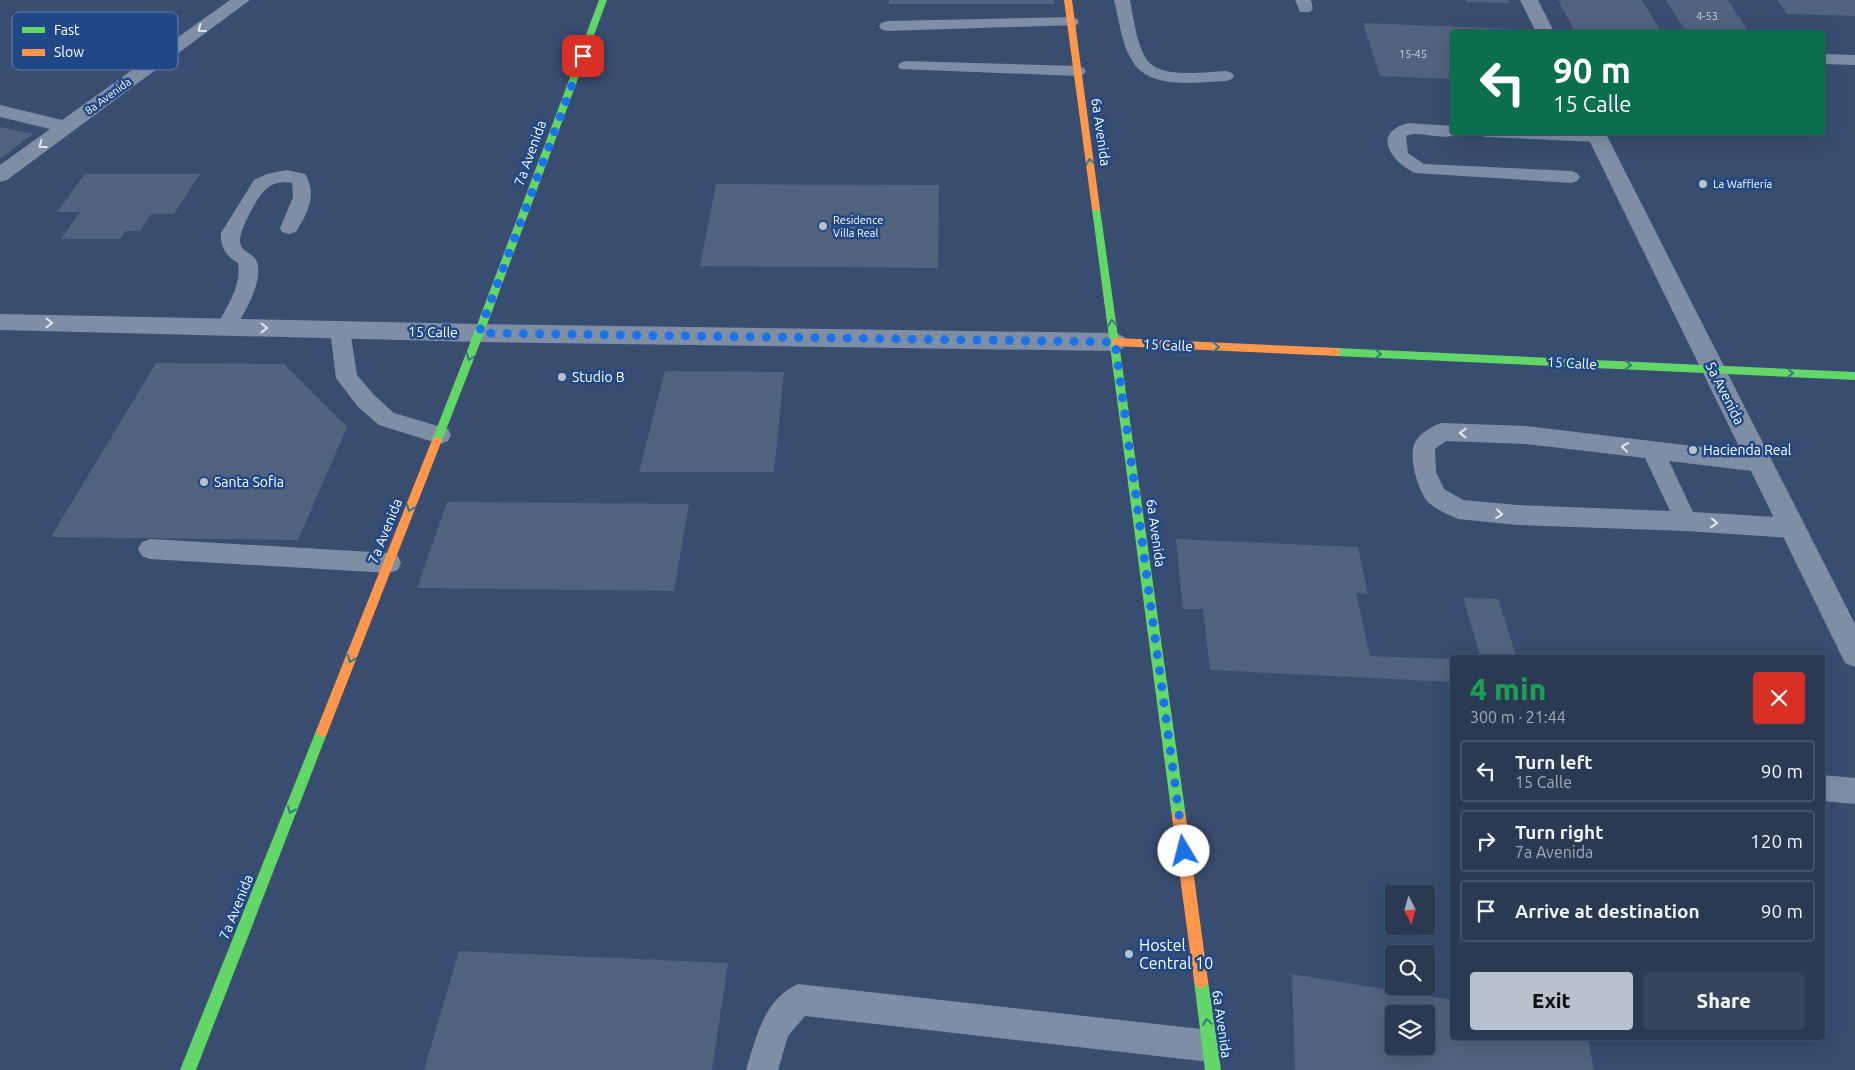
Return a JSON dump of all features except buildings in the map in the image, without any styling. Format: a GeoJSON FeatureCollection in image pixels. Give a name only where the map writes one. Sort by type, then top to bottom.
{"type":"FeatureCollection","features":[{"type":"Feature","properties":{"kind":"street","name":"8a Avenida"},"geometry":{"type":"LineString","coordinates":[[178,46],[241,0]]}},
{"type":"Feature","properties":{"kind":"street","name":"7a Avenida"},"geometry":{"type":"LineString","coordinates":[[188,1070],[440,435],[603,0]]}},
{"type":"Feature","properties":{"kind":"street","name":"6a Avenida"},"geometry":{"type":"LineString","coordinates":[[1068,0],[1212,1058]]}},
{"type":"Feature","properties":{"kind":"street"},"geometry":{"type":"LineString","coordinates":[[1529,0],[1544,30]]}},
{"type":"Feature","properties":{"kind":"street","name":"8a Avenida"},"geometry":{"type":"LineString","coordinates":[[0,175],[145,70]]}},
{"type":"Feature","properties":{"kind":"street"},"geometry":{"type":"LineString","coordinates":[[0,111],[66,127]]}},
{"type":"Feature","properties":{"kind":"street","name":"5a Avenida"},"geometry":{"type":"LineString","coordinates":[[1596,135],[1855,654]]}},
{"type":"Feature","properties":{"kind":"street","name":"15 Calle"},"geometry":{"type":"LineString","coordinates":[[0,322],[479,333],[1115,342],[1855,376]]}},
{"type":"Feature","properties":{"kind":"lane"},"geometry":{"type":"LineString","coordinates":[[1122,0],[1139,60],[1148,72],[1162,76],[1226,76]]}},
{"type":"Feature","properties":{"kind":"lane"},"geometry":{"type":"LineString","coordinates":[[887,26],[1071,22]]}},
{"type":"Feature","properties":{"kind":"lane"},"geometry":{"type":"LineString","coordinates":[[1825,59],[1855,60]]}},
{"type":"Feature","properties":{"kind":"lane"},"geometry":{"type":"LineString","coordinates":[[906,66],[1078,71]]}},
{"type":"Feature","properties":{"kind":"lane"},"geometry":{"type":"LineString","coordinates":[[1450,131],[1408,128],[1397,134],[1396,147],[1405,162],[1421,169],[1571,177]]}},
{"type":"Feature","properties":{"kind":"lane"},"geometry":{"type":"LineString","coordinates":[[226,327],[248,280],[249,266],[247,260],[235,253],[230,243],[230,232],[260,184],[274,178],[287,176],[299,178],[304,186],[304,194],[289,228]]}},
{"type":"Feature","properties":{"kind":"lane"},"geometry":{"type":"LineString","coordinates":[[340,330],[343,360],[348,378],[366,401],[387,419],[440,435]]}},
{"type":"Feature","properties":{"kind":"lane"},"geometry":{"type":"LineString","coordinates":[[1760,463],[1526,435],[1441,432],[1424,446],[1426,472],[1436,495],[1458,509],[1516,516],[1686,521],[1792,528]]}},
{"type":"Feature","properties":{"kind":"lane"},"geometry":{"type":"LineString","coordinates":[[1653,450],[1686,521]]}},
{"type":"Feature","properties":{"kind":"lane"},"geometry":{"type":"LineString","coordinates":[[150,549],[389,562]]}},
{"type":"Feature","properties":{"kind":"lane"},"geometry":{"type":"LineString","coordinates":[[1825,788],[1855,791]]}},
{"type":"Feature","properties":{"kind":"lane"},"geometry":{"type":"LineString","coordinates":[[762,1070],[775,1027],[798,1000],[1212,1058]]}},
{"type":"Feature","properties":{"kind":"traffic: fast"},"geometry":{"type":"LineString","coordinates":[[437,440],[479,333],[603,0]]}},
{"type":"Feature","properties":{"kind":"traffic: fast"},"geometry":{"type":"LineString","coordinates":[[1096,209],[1179,817]]}},
{"type":"Feature","properties":{"kind":"traffic: fast"},"geometry":{"type":"LineString","coordinates":[[1337,352],[1855,376]]}},
{"type":"Feature","properties":{"kind":"traffic: fast"},"geometry":{"type":"LineString","coordinates":[[188,1070],[322,731]]}},
{"type":"Feature","properties":{"kind":"traffic: fast"},"geometry":{"type":"LineString","coordinates":[[1201,981],[1213,1070]]}},
{"type":"Feature","properties":{"kind":"traffic: slow"},"geometry":{"type":"LineString","coordinates":[[1068,0],[1096,209]]}},
{"type":"Feature","properties":{"kind":"traffic: slow"},"geometry":{"type":"LineString","coordinates":[[1115,342],[1337,352]]}},
{"type":"Feature","properties":{"kind":"traffic: slow"},"geometry":{"type":"LineString","coordinates":[[322,731],[437,440]]}},
{"type":"Feature","properties":{"kind":"traffic: slow"},"geometry":{"type":"LineString","coordinates":[[1179,817],[1201,981]]}},
{"type":"Feature","properties":{"kind":"place","name":"La Wafflería"},"geometry":{"type":"Point","coordinates":[1703,184]}},
{"type":"Feature","properties":{"kind":"place","name":"Residence Villa Real"},"geometry":{"type":"Point","coordinates":[823,226]}},
{"type":"Feature","properties":{"kind":"place","name":"Studio B"},"geometry":{"type":"Point","coordinates":[562,377]}},
{"type":"Feature","properties":{"kind":"place","name":"Hacienda Real"},"geometry":{"type":"Point","coordinates":[1693,450]}},
{"type":"Feature","properties":{"kind":"place","name":"Santa Sofia"},"geometry":{"type":"Point","coordinates":[204,482]}},
{"type":"Feature","properties":{"kind":"place","name":"Hostel Central 10"},"geometry":{"type":"Point","coordinates":[1129,954]}},
{"type":"Feature","properties":{"kind":"route"},"geometry":{"type":"LineString","coordinates":[[583,56],[479,333],[1115,342],[1184,851]]}}]}
